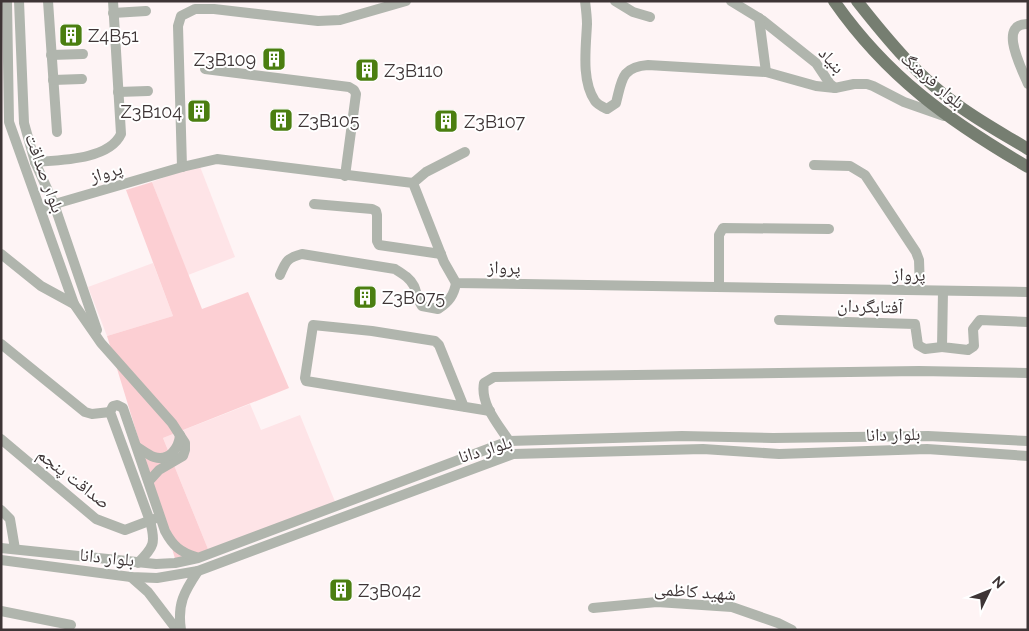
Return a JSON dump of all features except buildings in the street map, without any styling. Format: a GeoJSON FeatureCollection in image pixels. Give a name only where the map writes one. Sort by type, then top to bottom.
{"type":"FeatureCollection","features":[{"type":"Feature","properties":{"kind":"main road","name":"بلوار فرهنگ"},"geometry":{"type":"LineString","coordinates":[[834,1],[846,19],[876,54],[918,94],[992,146],[1028,167]]}},
{"type":"Feature","properties":{"kind":"main road","name":"بلوار فرهنگ"},"geometry":{"type":"LineString","coordinates":[[857,1],[924,77],[958,106],[999,132],[1021,141],[1028,149]]}},
{"type":"Feature","properties":{"kind":"main road"},"geometry":{"type":"LineString","coordinates":[[992,146],[999,132]]}},
{"type":"Feature","properties":{"kind":"street","name":"بلوار صداقت"},"geometry":{"type":"LineString","coordinates":[[7,1],[9,122],[74,304],[101,343],[158,406],[180,434]]}},
{"type":"Feature","properties":{"kind":"street","name":"بلوار صداقت"},"geometry":{"type":"LineString","coordinates":[[20,1],[24,124],[35,162],[54,204],[101,343]]}},
{"type":"Feature","properties":{"kind":"street"},"geometry":{"type":"LineString","coordinates":[[48,1],[57,132]]}},
{"type":"Feature","properties":{"kind":"street"},"geometry":{"type":"LineString","coordinates":[[35,162],[88,155],[102,151],[114,144],[121,134],[113,1]]}},
{"type":"Feature","properties":{"kind":"street"},"geometry":{"type":"LineString","coordinates":[[182,167],[178,26],[181,16],[194,9],[214,9],[318,21],[340,20],[406,1]]}},
{"type":"Feature","properties":{"kind":"street"},"geometry":{"type":"LineString","coordinates":[[585,1],[587,22],[584,56],[588,80],[594,100],[599,105],[608,109],[616,103],[626,72],[635,66],[648,65],[766,72],[816,86],[835,88]]}},
{"type":"Feature","properties":{"kind":"street"},"geometry":{"type":"LineString","coordinates":[[615,1],[633,12],[650,17]]}},
{"type":"Feature","properties":{"kind":"street","name":"بنیاد"},"geometry":{"type":"LineString","coordinates":[[731,1],[759,18],[816,63],[830,84],[835,88],[854,84],[873,86],[904,102],[949,117]]}},
{"type":"Feature","properties":{"kind":"street"},"geometry":{"type":"LineString","coordinates":[[113,12],[146,12]]}},
{"type":"Feature","properties":{"kind":"street"},"geometry":{"type":"LineString","coordinates":[[759,18],[766,72]]}},
{"type":"Feature","properties":{"kind":"street"},"geometry":{"type":"LineString","coordinates":[[1028,24],[1015,27],[1012,34],[1013,46],[1028,84]]}},
{"type":"Feature","properties":{"kind":"street"},"geometry":{"type":"LineString","coordinates":[[51,55],[83,54]]}},
{"type":"Feature","properties":{"kind":"street"},"geometry":{"type":"LineString","coordinates":[[205,69],[349,87],[354,90],[356,94],[345,176]]}},
{"type":"Feature","properties":{"kind":"street"},"geometry":{"type":"LineString","coordinates":[[53,80],[82,79]]}},
{"type":"Feature","properties":{"kind":"street"},"geometry":{"type":"LineString","coordinates":[[118,92],[148,92]]}},
{"type":"Feature","properties":{"kind":"street"},"geometry":{"type":"LineString","coordinates":[[280,275],[286,262],[292,256],[302,254],[395,269],[408,277],[414,287],[416,298],[422,306],[438,308],[447,303],[455,292],[456,283],[441,254],[413,183],[426,172],[465,152]]}},
{"type":"Feature","properties":{"kind":"street","name":"پرواز"},"geometry":{"type":"LineString","coordinates":[[41,208],[182,167],[217,159],[413,183]]}},
{"type":"Feature","properties":{"kind":"street"},"geometry":{"type":"LineString","coordinates":[[814,165],[850,166],[864,175],[916,252],[920,290]]}},
{"type":"Feature","properties":{"kind":"street"},"geometry":{"type":"LineString","coordinates":[[314,204],[372,209],[376,211],[377,215],[377,241],[379,245],[441,254]]}},
{"type":"Feature","properties":{"kind":"street"},"geometry":{"type":"LineString","coordinates":[[719,287],[719,235],[723,228],[829,229]]}},
{"type":"Feature","properties":{"kind":"street"},"geometry":{"type":"LineString","coordinates":[[1,254],[42,286],[74,304]]}},
{"type":"Feature","properties":{"kind":"street","name":"پرواز"},"geometry":{"type":"LineString","coordinates":[[456,283],[1028,292]]}},
{"type":"Feature","properties":{"kind":"street"},"geometry":{"type":"LineString","coordinates":[[942,347],[943,291]]}},
{"type":"Feature","properties":{"kind":"street","name":"آفتابگردان"},"geometry":{"type":"LineString","coordinates":[[779,320],[915,324],[918,344],[925,349],[942,347],[968,350],[974,346],[973,329],[980,320],[1028,322]]}},
{"type":"Feature","properties":{"kind":"street"},"geometry":{"type":"LineString","coordinates":[[464,407],[439,345],[435,341],[372,331],[313,325],[306,381],[464,407],[490,411]]}},
{"type":"Feature","properties":{"kind":"street"},"geometry":{"type":"LineString","coordinates":[[1,344],[85,412],[92,414],[110,412]]}},
{"type":"Feature","properties":{"kind":"street"},"geometry":{"type":"LineString","coordinates":[[509,441],[490,411],[482,391],[484,383],[494,377],[919,371],[1028,373]]}},
{"type":"Feature","properties":{"kind":"street"},"geometry":{"type":"LineString","coordinates":[[138,563],[153,546],[154,536],[110,412],[113,406],[117,405],[123,408],[160,516],[172,544],[182,553],[198,558]]}},
{"type":"Feature","properties":{"kind":"street"},"geometry":{"type":"LineString","coordinates":[[137,447],[154,457],[162,458],[177,450],[180,444],[180,434]]}},
{"type":"Feature","properties":{"kind":"street"},"geometry":{"type":"LineString","coordinates":[[149,481],[159,470],[183,456],[185,443],[180,434]]}},
{"type":"Feature","properties":{"kind":"street","name":"بلوار دانا"},"geometry":{"type":"LineString","coordinates":[[1,548],[138,563],[175,563],[198,558],[509,441],[682,436],[773,438],[928,436],[1028,441]]}},
{"type":"Feature","properties":{"kind":"street","name":"صداقت پنجم"},"geometry":{"type":"LineString","coordinates":[[1,439],[96,519],[125,530],[160,516]]}},
{"type":"Feature","properties":{"kind":"street","name":"بلوار دانا"},"geometry":{"type":"LineString","coordinates":[[1,560],[131,577],[158,578],[198,571],[513,454],[703,449],[779,454],[927,449],[1028,456]]}},
{"type":"Feature","properties":{"kind":"street"},"geometry":{"type":"LineString","coordinates":[[1,510],[10,519],[16,550]]}},
{"type":"Feature","properties":{"kind":"street"},"geometry":{"type":"LineString","coordinates":[[181,630],[179,617],[180,601],[186,588],[198,571]]}},
{"type":"Feature","properties":{"kind":"street"},"geometry":{"type":"LineString","coordinates":[[131,577],[148,592],[177,630]]}},
{"type":"Feature","properties":{"kind":"street","name":"شهید کاظمی"},"geometry":{"type":"LineString","coordinates":[[593,608],[657,602],[732,607],[778,623],[792,630]]}},
{"type":"Feature","properties":{"kind":"street"},"geometry":{"type":"LineString","coordinates":[[1,611],[71,625]]}},
{"type":"Feature","properties":{"kind":"shaded area"},"geometry":{"type":"Polygon","coordinates":[[[199,164],[235,257],[188,275],[152,182],[199,164]]]}},
{"type":"Feature","properties":{"kind":"shaded area"},"geometry":{"type":"Polygon","coordinates":[[[152,182],[202,309],[248,292],[289,388],[163,438],[210,554],[177,565],[107,336],[173,316],[126,190],[152,182]]]}},
{"type":"Feature","properties":{"kind":"shaded area"},"geometry":{"type":"Polygon","coordinates":[[[153,263],[173,316],[107,336],[88,287],[153,263]]]}},
{"type":"Feature","properties":{"kind":"shaded area"},"geometry":{"type":"Polygon","coordinates":[[[250,404],[261,430],[300,415],[336,504],[210,554],[163,438],[250,404]]]}},
{"type":"Feature","properties":{"kind":"place","name":"Z4B51"},"geometry":{"type":"Point","coordinates":[71,35]}},
{"type":"Feature","properties":{"kind":"place","name":"Z3B109"},"geometry":{"type":"Point","coordinates":[274,59]}},
{"type":"Feature","properties":{"kind":"place","name":"Z3B110"},"geometry":{"type":"Point","coordinates":[367,70]}},
{"type":"Feature","properties":{"kind":"place","name":"Z3B104"},"geometry":{"type":"Point","coordinates":[199,111]}},
{"type":"Feature","properties":{"kind":"place","name":"Z3B105"},"geometry":{"type":"Point","coordinates":[281,120]}},
{"type":"Feature","properties":{"kind":"place","name":"Z3B107"},"geometry":{"type":"Point","coordinates":[446,121]}},
{"type":"Feature","properties":{"kind":"place","name":"Z3B075"},"geometry":{"type":"Point","coordinates":[365,297]}},
{"type":"Feature","properties":{"kind":"place","name":"Z3B042"},"geometry":{"type":"Point","coordinates":[341,590]}}]}
